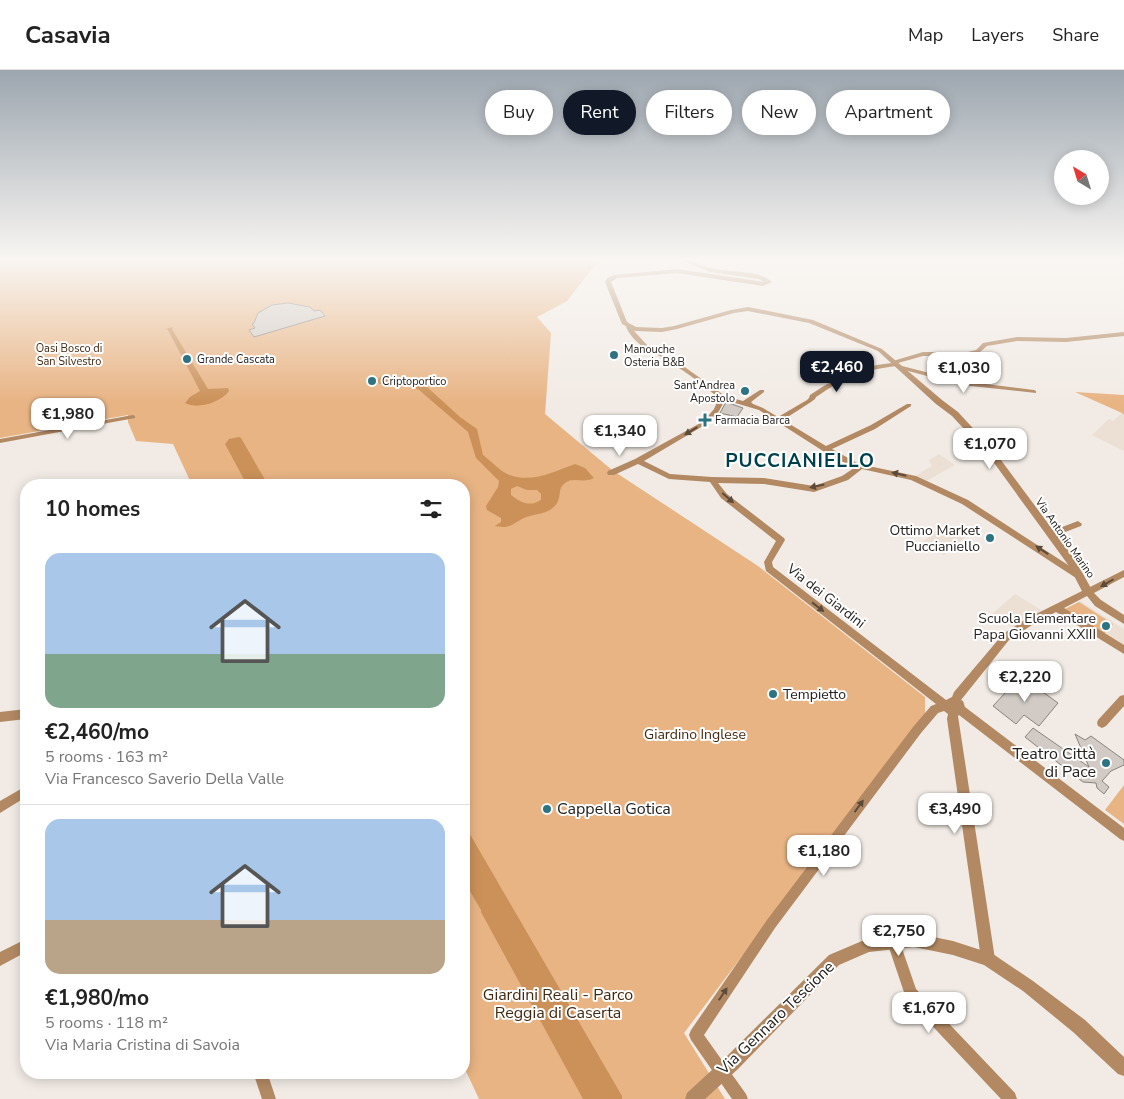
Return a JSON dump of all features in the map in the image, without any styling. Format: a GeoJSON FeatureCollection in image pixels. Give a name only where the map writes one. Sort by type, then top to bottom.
{"type":"FeatureCollection","features":[{"type":"Feature","properties":{"kind":"street"},"geometry":{"type":"LineString","coordinates":[[617,306],[624,323],[646,346],[673,361],[723,397],[755,407]]}},
{"type":"Feature","properties":{"kind":"street","name":"Via Antonio Marino"},"geometry":{"type":"LineString","coordinates":[[629,327],[649,330],[675,328],[733,311],[748,309],[815,323],[880,350],[955,414],[974,433],[1002,466],[1052,534],[1082,578],[1088,592]]}},
{"type":"Feature","properties":{"kind":"street"},"geometry":{"type":"LineString","coordinates":[[779,419],[809,401],[813,398],[812,396],[837,380],[865,368],[897,364],[923,354],[969,354],[978,351],[985,344],[1017,339],[1074,339],[1124,334]]}},
{"type":"Feature","properties":{"kind":"street"},"geometry":{"type":"LineString","coordinates":[[897,364],[960,383],[1034,392]]}},
{"type":"Feature","properties":{"kind":"street"},"geometry":{"type":"LineString","coordinates":[[762,391],[746,402],[779,419],[826,450],[860,467],[913,478],[956,498],[1003,526],[1082,578]]}},
{"type":"Feature","properties":{"kind":"street"},"geometry":{"type":"LineString","coordinates":[[611,473],[638,462],[706,422],[717,410],[723,397]]}},
{"type":"Feature","properties":{"kind":"street"},"geometry":{"type":"LineString","coordinates":[[826,450],[872,427],[908,405]]}},
{"type":"Feature","properties":{"kind":"street"},"geometry":{"type":"LineString","coordinates":[[0,441],[133,416]]}},
{"type":"Feature","properties":{"kind":"street"},"geometry":{"type":"LineString","coordinates":[[638,462],[669,476],[712,480],[764,481],[814,489],[845,478],[860,467]]}},
{"type":"Feature","properties":{"kind":"street","name":"Via dei Giardini"},"geometry":{"type":"LineString","coordinates":[[712,480],[724,496],[781,540],[768,562],[769,569],[953,707]]}},
{"type":"Feature","properties":{"kind":"street"},"geometry":{"type":"LineString","coordinates":[[1052,534],[1078,524]]}},
{"type":"Feature","properties":{"kind":"street"},"geometry":{"type":"LineString","coordinates":[[988,959],[974,879],[952,719],[953,707],[958,695],[1006,636],[1124,573]]}},
{"type":"Feature","properties":{"kind":"street"},"geometry":{"type":"LineString","coordinates":[[1088,592],[1098,602],[1124,620]]}},
{"type":"Feature","properties":{"kind":"street"},"geometry":{"type":"LineString","coordinates":[[1057,608],[1124,650]]}},
{"type":"Feature","properties":{"kind":"street"},"geometry":{"type":"LineString","coordinates":[[1102,723],[1124,699]]}},
{"type":"Feature","properties":{"kind":"street"},"geometry":{"type":"LineString","coordinates":[[741,1099],[696,1035],[770,924],[866,796],[935,709],[953,707],[1124,835]]}},
{"type":"Feature","properties":{"kind":"street"},"geometry":{"type":"LineString","coordinates":[[0,717],[20,715]]}},
{"type":"Feature","properties":{"kind":"street"},"geometry":{"type":"LineString","coordinates":[[0,807],[20,795]]}},
{"type":"Feature","properties":{"kind":"street","name":"Via Gennaro Tescione"},"geometry":{"type":"LineString","coordinates":[[693,1099],[834,960],[869,945],[914,940],[953,948],[988,959],[1028,986],[1079,1026],[1124,1068]]}},
{"type":"Feature","properties":{"kind":"street"},"geometry":{"type":"LineString","coordinates":[[893,942],[911,993],[1010,1098]]}},
{"type":"Feature","properties":{"kind":"street"},"geometry":{"type":"LineString","coordinates":[[0,960],[20,948]]}},
{"type":"Feature","properties":{"kind":"street"},"geometry":{"type":"LineString","coordinates":[[262,1079],[269,1099]]}},
{"type":"Feature","properties":{"kind":"shaded area"},"geometry":{"type":"Polygon","coordinates":[[[173,327],[172,329],[208,389],[228,388],[229,391],[221,399],[209,404],[196,406],[185,403],[190,397],[200,391],[168,330],[165,329],[173,327]]]}},
{"type":"Feature","properties":{"kind":"shaded area"},"geometry":{"type":"Polygon","coordinates":[[[387,376],[417,382],[426,386],[460,417],[477,429],[483,455],[507,474],[525,478],[542,476],[575,464],[585,468],[594,478],[590,480],[572,480],[565,483],[561,487],[555,506],[548,511],[524,518],[508,526],[495,526],[501,522],[501,518],[487,510],[486,506],[498,487],[499,481],[476,458],[468,432],[419,390],[410,386],[380,384],[376,381],[380,377],[387,376]],[[517,486],[511,489],[511,495],[529,504],[541,500],[541,494],[537,490],[527,490],[517,486]]]}},
{"type":"Feature","properties":{"kind":"shaded area"},"geometry":{"type":"Polygon","coordinates":[[[1122,413],[1124,415],[1124,451],[1092,435],[1109,419],[1113,421],[1122,413]]]}},
{"type":"Feature","properties":{"kind":"shaded area"},"geometry":{"type":"Polygon","coordinates":[[[241,438],[265,479],[244,479],[225,444],[229,439],[241,438]]]}},
{"type":"Feature","properties":{"kind":"shaded area","name":"PUCCIANIELLO"},"geometry":{"type":"Polygon","coordinates":[[[939,454],[955,465],[926,481],[915,476],[932,466],[929,460],[939,454]]]}},
{"type":"Feature","properties":{"kind":"shaded area"},"geometry":{"type":"Polygon","coordinates":[[[942,526],[964,538],[944,555],[923,542],[942,526]]]}},
{"type":"Feature","properties":{"kind":"shaded area"},"geometry":{"type":"Polygon","coordinates":[[[1015,594],[1046,613],[1016,630],[992,614],[1015,594]]]}},
{"type":"Feature","properties":{"kind":"shaded area","name":"Scuola Elementare Papa Giovanni XXIII"},"geometry":{"type":"Polygon","coordinates":[[[1080,601],[1124,629],[1124,647],[1065,609],[1080,601]]]}},
{"type":"Feature","properties":{"kind":"shaded area"},"geometry":{"type":"Polygon","coordinates":[[[470,834],[622,1099],[583,1099],[470,891],[470,834]]]}},
{"type":"Feature","properties":{"kind":"green space","name":"Giardino Inglese"},"geometry":{"type":"Polygon","coordinates":[[[0,306],[558,306],[537,317],[551,333],[545,414],[612,470],[758,566],[925,697],[925,714],[684,1033],[725,1099],[479,1099],[470,1079],[470,479],[189,479],[173,444],[136,441],[128,422],[128,415],[0,438],[0,306]]]}},
{"type":"Feature","properties":{"kind":"green space"},"geometry":{"type":"Polygon","coordinates":[[[1075,392],[1124,395],[1124,415],[1122,413],[1075,392]]]}},
{"type":"Feature","properties":{"kind":"green space","name":"Scuola Elementare Papa Giovanni XXIII"},"geometry":{"type":"Polygon","coordinates":[[[1079,602],[1113,624],[1104,634],[1065,609],[1079,602]]]}},
{"type":"Feature","properties":{"kind":"green space"},"geometry":{"type":"Polygon","coordinates":[[[1124,785],[1124,824],[1105,810],[1124,785]]]}},
{"type":"Feature","properties":{"kind":"building"},"geometry":{"type":"Polygon","coordinates":[[[270,306],[305,306],[310,307],[314,311],[320,310],[325,316],[254,337],[249,330],[255,328],[252,324],[258,313],[270,306]]]}},
{"type":"Feature","properties":{"kind":"building"},"geometry":{"type":"Polygon","coordinates":[[[726,402],[743,408],[737,417],[720,413],[726,402]]]}},
{"type":"Feature","properties":{"kind":"building"},"geometry":{"type":"Polygon","coordinates":[[[1021,676],[1058,703],[1039,726],[1024,715],[1016,724],[993,706],[1021,676]]]}},
{"type":"Feature","properties":{"kind":"building","name":"Teatro Città di Pace"},"geometry":{"type":"Polygon","coordinates":[[[1033,728],[1089,767],[1075,734],[1085,740],[1091,736],[1124,760],[1124,765],[1111,771],[1102,781],[1109,787],[1104,794],[1097,788],[1096,783],[1083,782],[1025,737],[1033,728]]]}},
{"type":"Feature","properties":{"kind":"place","name":"Manouche Osteria B&B"},"geometry":{"type":"Point","coordinates":[614,355]}},
{"type":"Feature","properties":{"kind":"place","name":"Grande Cascata"},"geometry":{"type":"Point","coordinates":[187,359]}},
{"type":"Feature","properties":{"kind":"place","name":"Criptoportico"},"geometry":{"type":"Point","coordinates":[372,381]}},
{"type":"Feature","properties":{"kind":"place","name":"Sant'Andrea Apostolo"},"geometry":{"type":"Point","coordinates":[745,391]}},
{"type":"Feature","properties":{"kind":"place","name":"Farmacia Barca"},"geometry":{"type":"Point","coordinates":[705,420]}},
{"type":"Feature","properties":{"kind":"place","name":"Ottimo Market Puccianiello"},"geometry":{"type":"Point","coordinates":[990,538]}},
{"type":"Feature","properties":{"kind":"place","name":"Scuola Elementare Papa Giovanni XXIII"},"geometry":{"type":"Point","coordinates":[1106,626]}},
{"type":"Feature","properties":{"kind":"place","name":"Tempietto"},"geometry":{"type":"Point","coordinates":[773,694]}},
{"type":"Feature","properties":{"kind":"place","name":"Teatro Città di Pace"},"geometry":{"type":"Point","coordinates":[1106,763]}},
{"type":"Feature","properties":{"kind":"place","name":"Cappella Gotica"},"geometry":{"type":"Point","coordinates":[547,809]}},
{"type":"Feature","properties":{"kind":"district","name":"PUCCIANIELLO"},"geometry":{"type":"Point","coordinates":[800,461]}},
{"type":"Feature","properties":{"kind":"park label","name":"Oasi Bosco di San Silvestro"},"geometry":{"type":"Point","coordinates":[69,354]}},
{"type":"Feature","properties":{"kind":"park label","name":"Giardini Reali - Parco Reggia di Caserta"},"geometry":{"type":"Point","coordinates":[558,1004]}}]}
